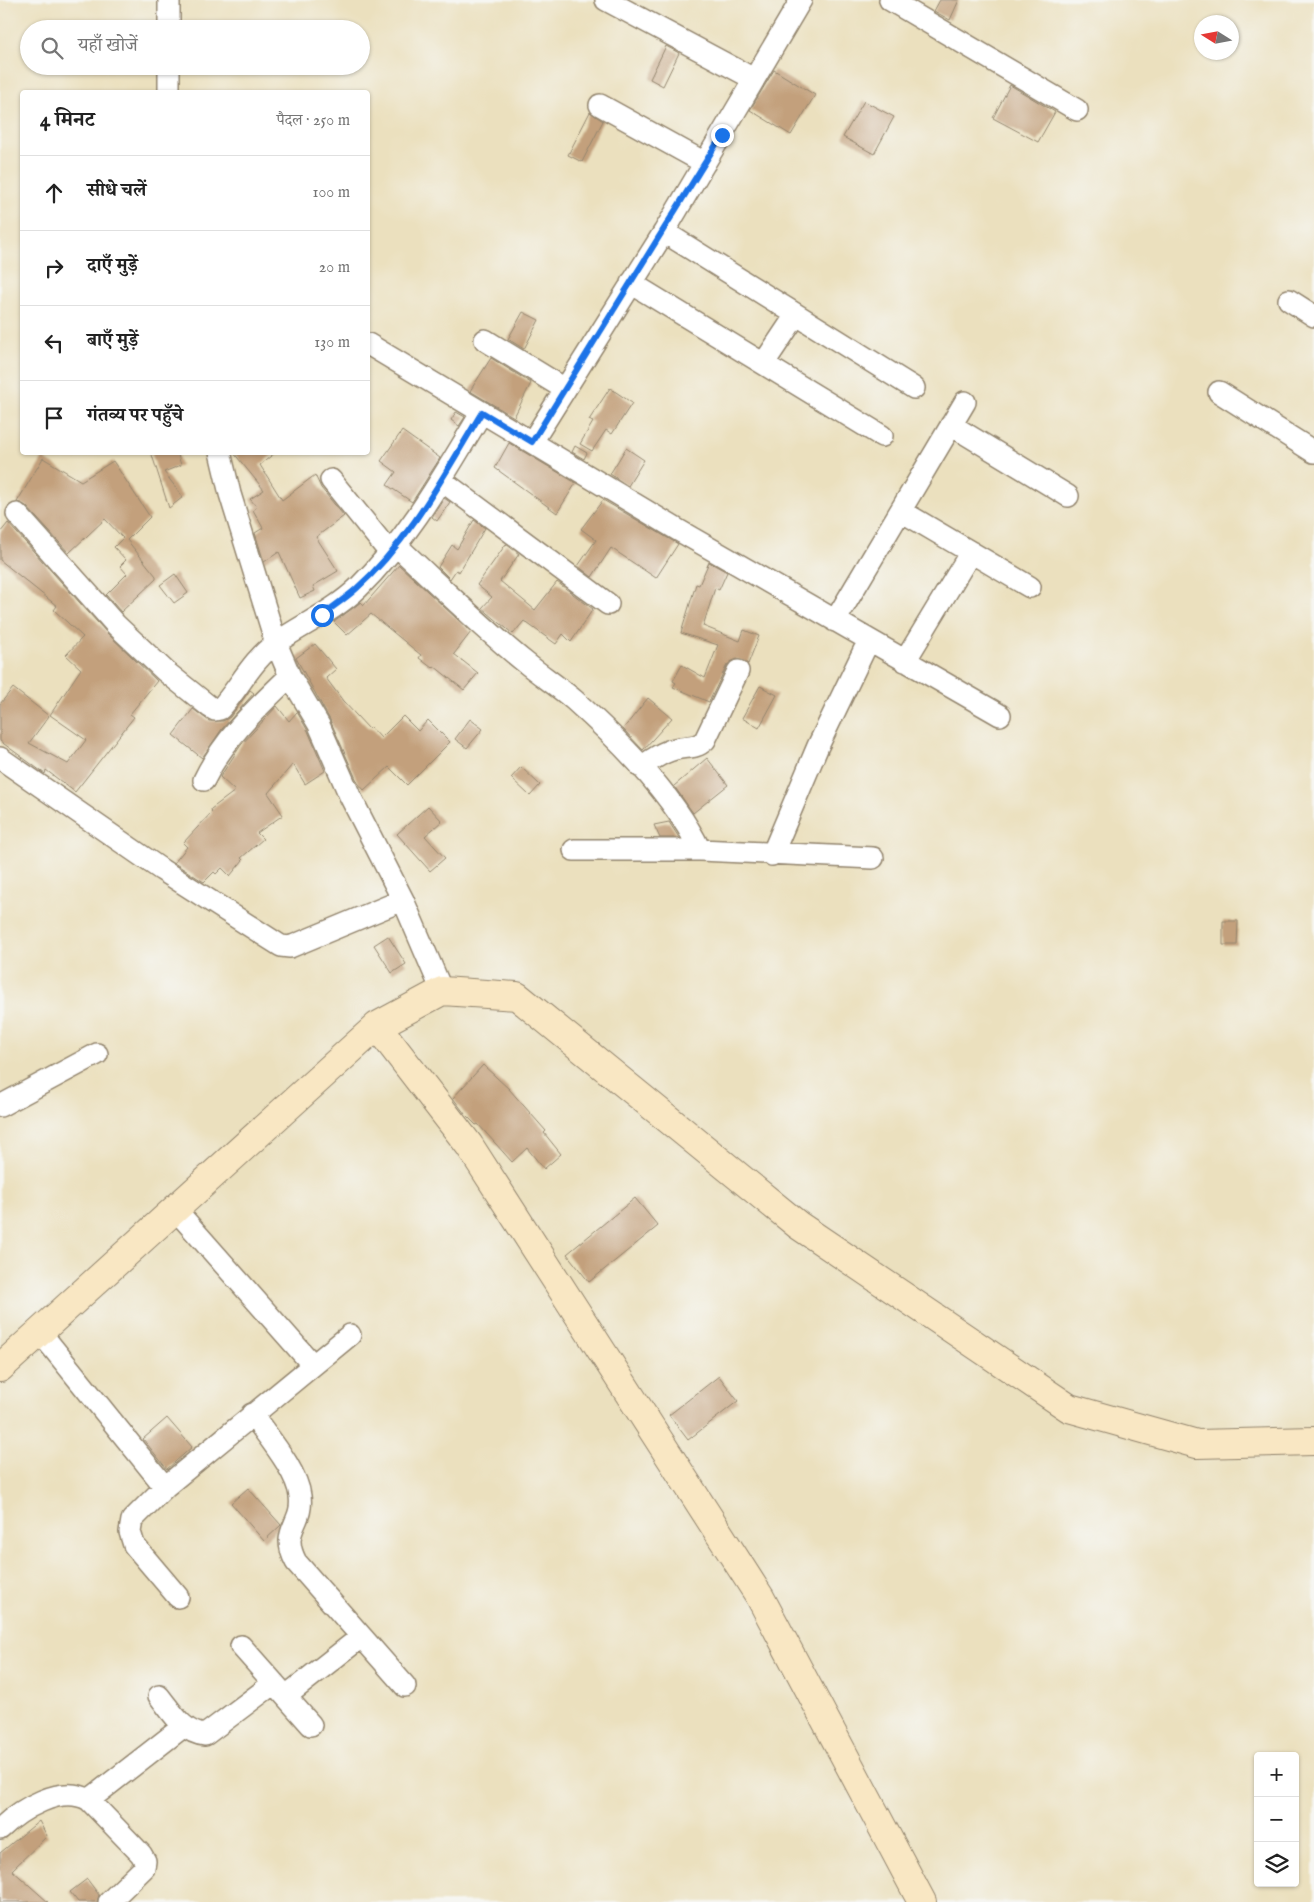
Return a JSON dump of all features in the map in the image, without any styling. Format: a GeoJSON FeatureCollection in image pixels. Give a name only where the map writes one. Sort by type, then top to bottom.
{"type":"FeatureCollection","features":[{"type":"Feature","properties":{"kind":"street"},"geometry":{"type":"LineString","coordinates":[[169,0],[169,20]]}},
{"type":"Feature","properties":{"kind":"street"},"geometry":{"type":"LineString","coordinates":[[606,0],[754,80]]}},
{"type":"Feature","properties":{"kind":"street"},"geometry":{"type":"LineString","coordinates":[[890,0],[1077,110]]}},
{"type":"Feature","properties":{"kind":"street"},"geometry":{"type":"LineString","coordinates":[[532,442],[664,232],[754,80],[795,2]]}},
{"type":"Feature","properties":{"kind":"street"},"geometry":{"type":"LineString","coordinates":[[169,75],[169,90]]}},
{"type":"Feature","properties":{"kind":"street"},"geometry":{"type":"LineString","coordinates":[[600,105],[705,163]]}},
{"type":"Feature","properties":{"kind":"street"},"geometry":{"type":"LineString","coordinates":[[664,232],[914,388]]}},
{"type":"Feature","properties":{"kind":"street"},"geometry":{"type":"LineString","coordinates":[[631,283],[882,436]]}},
{"type":"Feature","properties":{"kind":"street"},"geometry":{"type":"LineString","coordinates":[[1289,300],[1314,316]]}},
{"type":"Feature","properties":{"kind":"street"},"geometry":{"type":"LineString","coordinates":[[764,364],[796,315]]}},
{"type":"Feature","properties":{"kind":"street"},"geometry":{"type":"LineString","coordinates":[[485,340],[565,388]]}},
{"type":"Feature","properties":{"kind":"street"},"geometry":{"type":"LineString","coordinates":[[370,345],[678,530],[1000,715]]}},
{"type":"Feature","properties":{"kind":"street"},"geometry":{"type":"LineString","coordinates":[[1219,392],[1314,452]]}},
{"type":"Feature","properties":{"kind":"street"},"geometry":{"type":"LineString","coordinates":[[835,620],[965,402]]}},
{"type":"Feature","properties":{"kind":"street"},"geometry":{"type":"LineString","coordinates":[[17,514],[116,625],[165,671],[215,710],[224,704],[252,666],[276,643],[322,615],[356,589],[394,549],[441,480],[482,412]]}},
{"type":"Feature","properties":{"kind":"street"},"geometry":{"type":"LineString","coordinates":[[951,426],[1068,496]]}},
{"type":"Feature","properties":{"kind":"street"},"geometry":{"type":"LineString","coordinates":[[221,455],[240,529],[276,643],[290,676],[319,725],[350,796],[403,900],[442,991]]}},
{"type":"Feature","properties":{"kind":"street"},"geometry":{"type":"LineString","coordinates":[[331,480],[394,549],[526,664],[574,700],[641,767],[688,824],[700,850]]}},
{"type":"Feature","properties":{"kind":"street"},"geometry":{"type":"LineString","coordinates":[[441,480],[608,604]]}},
{"type":"Feature","properties":{"kind":"street"},"geometry":{"type":"LineString","coordinates":[[901,511],[1030,587]]}},
{"type":"Feature","properties":{"kind":"street"},"geometry":{"type":"LineString","coordinates":[[905,661],[971,552]]}},
{"type":"Feature","properties":{"kind":"street"},"geometry":{"type":"LineString","coordinates":[[772,855],[818,746],[869,640]]}},
{"type":"Feature","properties":{"kind":"street"},"geometry":{"type":"LineString","coordinates":[[641,767],[656,757],[676,749],[699,746],[705,740],[738,671]]}},
{"type":"Feature","properties":{"kind":"street"},"geometry":{"type":"LineString","coordinates":[[204,780],[222,747],[238,728],[290,676]]}},
{"type":"Feature","properties":{"kind":"street"},"geometry":{"type":"LineString","coordinates":[[0,758],[162,870],[280,946],[290,947],[403,900]]}},
{"type":"Feature","properties":{"kind":"street"},"geometry":{"type":"LineString","coordinates":[[574,850],[700,850],[772,855],[873,858]]}},
{"type":"Feature","properties":{"kind":"street"},"geometry":{"type":"LineString","coordinates":[[0,1368],[377,1026],[442,991],[517,996],[798,1225],[1069,1408],[1197,1444],[1314,1441]]}},
{"type":"Feature","properties":{"kind":"street"},"geometry":{"type":"LineString","coordinates":[[377,1026],[469,1146],[760,1596],[922,1902]]}},
{"type":"Feature","properties":{"kind":"street"},"geometry":{"type":"LineString","coordinates":[[0,1106],[97,1054]]}},
{"type":"Feature","properties":{"kind":"street"},"geometry":{"type":"LineString","coordinates":[[175,1209],[312,1364]]}},
{"type":"Feature","properties":{"kind":"street"},"geometry":{"type":"LineString","coordinates":[[40,1332],[165,1487]]}},
{"type":"Feature","properties":{"kind":"street"},"geometry":{"type":"LineString","coordinates":[[178,1597],[134,1545],[130,1532],[132,1520],[165,1487],[312,1364],[350,1335]]}},
{"type":"Feature","properties":{"kind":"street"},"geometry":{"type":"LineString","coordinates":[[252,1414],[295,1478],[301,1497],[299,1512],[289,1537],[290,1550],[296,1562],[405,1686]]}},
{"type":"Feature","properties":{"kind":"street"},"geometry":{"type":"LineString","coordinates":[[159,1696],[184,1726],[196,1734],[205,1735],[280,1690],[361,1637]]}},
{"type":"Feature","properties":{"kind":"street"},"geometry":{"type":"LineString","coordinates":[[241,1646],[311,1725]]}},
{"type":"Feature","properties":{"kind":"street"},"geometry":{"type":"LineString","coordinates":[[89,1800],[184,1726]]}},
{"type":"Feature","properties":{"kind":"street"},"geometry":{"type":"LineString","coordinates":[[0,1829],[15,1814],[29,1806],[67,1794],[80,1795],[89,1800],[141,1854],[145,1861],[144,1868],[109,1902]]}},
{"type":"Feature","properties":{"kind":"building"},"geometry":{"type":"Polygon","coordinates":[[[940,0],[959,0],[950,20],[934,11],[940,0]]]}},
{"type":"Feature","properties":{"kind":"building"},"geometry":{"type":"Polygon","coordinates":[[[666,46],[679,53],[663,86],[650,79],[666,46]]]}},
{"type":"Feature","properties":{"kind":"building"},"geometry":{"type":"Polygon","coordinates":[[[774,70],[815,95],[791,135],[750,110],[774,70]]]}},
{"type":"Feature","properties":{"kind":"building"},"geometry":{"type":"Polygon","coordinates":[[[1010,85],[1055,112],[1038,142],[993,118],[1010,85]]]}},
{"type":"Feature","properties":{"kind":"building"},"geometry":{"type":"Polygon","coordinates":[[[864,101],[894,117],[874,154],[843,137],[864,101]]]}},
{"type":"Feature","properties":{"kind":"building"},"geometry":{"type":"Polygon","coordinates":[[[590,112],[603,121],[582,162],[568,155],[590,112]]]}},
{"type":"Feature","properties":{"kind":"building"},"geometry":{"type":"Polygon","coordinates":[[[523,312],[539,320],[524,349],[508,339],[523,312]]]}},
{"type":"Feature","properties":{"kind":"building"},"geometry":{"type":"Polygon","coordinates":[[[491,358],[531,383],[514,417],[470,391],[491,358]]]}},
{"type":"Feature","properties":{"kind":"building"},"geometry":{"type":"Polygon","coordinates":[[[610,388],[632,403],[612,434],[606,430],[592,451],[580,444],[593,422],[589,420],[610,388]]]}},
{"type":"Feature","properties":{"kind":"building"},"geometry":{"type":"Polygon","coordinates":[[[456,412],[465,417],[459,426],[451,420],[456,412]]]}},
{"type":"Feature","properties":{"kind":"building"},"geometry":{"type":"Polygon","coordinates":[[[402,431],[440,458],[412,502],[387,485],[396,472],[381,461],[402,431]]]}},
{"type":"Feature","properties":{"kind":"building"},"geometry":{"type":"Polygon","coordinates":[[[509,443],[576,483],[557,513],[495,468],[509,443]]]}},
{"type":"Feature","properties":{"kind":"building"},"geometry":{"type":"Polygon","coordinates":[[[575,446],[587,453],[584,459],[572,452],[575,446]]]}},
{"type":"Feature","properties":{"kind":"building"},"geometry":{"type":"Polygon","coordinates":[[[626,448],[644,460],[628,486],[610,474],[626,448]]]}},
{"type":"Feature","properties":{"kind":"building"},"geometry":{"type":"Polygon","coordinates":[[[152,455],[178,455],[181,465],[164,472],[183,497],[169,508],[152,455]]]}},
{"type":"Feature","properties":{"kind":"building"},"geometry":{"type":"Polygon","coordinates":[[[235,455],[272,455],[260,465],[282,500],[315,475],[321,488],[344,516],[316,537],[338,571],[313,586],[315,591],[300,598],[279,552],[264,562],[255,533],[263,528],[253,510],[257,507],[250,499],[264,490],[235,455]]]}},
{"type":"Feature","properties":{"kind":"building"},"geometry":{"type":"Polygon","coordinates":[[[43,458],[81,481],[113,461],[150,517],[127,540],[156,576],[156,579],[121,612],[106,595],[127,574],[120,566],[126,560],[114,547],[123,538],[105,519],[69,553],[26,506],[17,502],[43,458]]]}},
{"type":"Feature","properties":{"kind":"building"},"geometry":{"type":"Polygon","coordinates":[[[444,498],[450,502],[437,521],[432,517],[444,498]]]}},
{"type":"Feature","properties":{"kind":"building"},"geometry":{"type":"Polygon","coordinates":[[[603,500],[678,544],[656,578],[611,548],[592,577],[578,566],[596,540],[581,529],[603,500]]]}},
{"type":"Feature","properties":{"kind":"building"},"geometry":{"type":"Polygon","coordinates":[[[474,520],[485,528],[459,572],[456,570],[450,579],[438,567],[452,545],[457,549],[474,520]]]}},
{"type":"Feature","properties":{"kind":"building"},"geometry":{"type":"Polygon","coordinates":[[[8,523],[107,633],[157,681],[130,714],[134,717],[75,792],[46,770],[45,774],[0,741],[0,704],[13,688],[49,716],[29,743],[68,764],[86,740],[50,715],[81,669],[66,655],[83,637],[54,610],[57,606],[0,560],[0,533],[8,523]]]}},
{"type":"Feature","properties":{"kind":"building"},"geometry":{"type":"Polygon","coordinates":[[[506,544],[519,554],[500,581],[535,610],[557,582],[593,609],[571,642],[563,634],[556,644],[524,621],[513,634],[482,608],[492,597],[477,585],[506,544]]]}},
{"type":"Feature","properties":{"kind":"building"},"geometry":{"type":"Polygon","coordinates":[[[709,562],[727,572],[719,590],[715,588],[703,626],[740,641],[744,630],[759,636],[748,664],[737,659],[727,665],[709,702],[673,687],[676,683],[673,681],[682,665],[705,678],[718,645],[681,633],[696,584],[699,585],[709,562]]]}},
{"type":"Feature","properties":{"kind":"building"},"geometry":{"type":"Polygon","coordinates":[[[399,565],[471,632],[454,654],[478,673],[464,690],[434,666],[432,668],[419,658],[421,655],[371,614],[347,635],[334,622],[361,602],[364,605],[399,565]]]}},
{"type":"Feature","properties":{"kind":"building"},"geometry":{"type":"Polygon","coordinates":[[[175,574],[188,593],[174,603],[160,585],[175,574]]]}},
{"type":"Feature","properties":{"kind":"building"},"geometry":{"type":"Polygon","coordinates":[[[315,644],[336,669],[326,678],[343,701],[369,729],[371,727],[381,738],[403,716],[418,731],[428,720],[450,742],[407,785],[389,767],[364,790],[358,783],[330,720],[296,658],[315,644]]]}},
{"type":"Feature","properties":{"kind":"building"},"geometry":{"type":"Polygon","coordinates":[[[760,686],[777,695],[759,728],[742,718],[760,686]]]}},
{"type":"Feature","properties":{"kind":"building"},"geometry":{"type":"Polygon","coordinates":[[[250,690],[254,693],[222,729],[202,758],[173,735],[193,709],[209,721],[223,721],[230,717],[250,690]]]}},
{"type":"Feature","properties":{"kind":"building"},"geometry":{"type":"Polygon","coordinates":[[[648,698],[672,718],[643,750],[623,729],[648,698]]]}},
{"type":"Feature","properties":{"kind":"building"},"geometry":{"type":"Polygon","coordinates":[[[277,706],[289,721],[297,712],[308,731],[325,771],[305,784],[293,764],[268,793],[283,815],[257,833],[263,839],[241,858],[243,860],[230,876],[222,868],[216,874],[214,872],[204,882],[174,863],[187,847],[183,843],[212,812],[211,809],[235,791],[220,777],[241,745],[277,706]]]}},
{"type":"Feature","properties":{"kind":"building"},"geometry":{"type":"Polygon","coordinates":[[[470,719],[483,729],[467,748],[455,739],[470,719]]]}},
{"type":"Feature","properties":{"kind":"building"},"geometry":{"type":"Polygon","coordinates":[[[707,758],[728,785],[693,813],[674,786],[707,758]]]}},
{"type":"Feature","properties":{"kind":"building"},"geometry":{"type":"Polygon","coordinates":[[[521,767],[540,785],[530,796],[511,778],[521,767]]]}},
{"type":"Feature","properties":{"kind":"building"},"geometry":{"type":"Polygon","coordinates":[[[428,806],[442,821],[425,836],[445,858],[430,871],[397,834],[428,806]]]}},
{"type":"Feature","properties":{"kind":"building"},"geometry":{"type":"Polygon","coordinates":[[[669,822],[679,838],[660,838],[654,825],[669,822]]]}},
{"type":"Feature","properties":{"kind":"building"},"geometry":{"type":"Polygon","coordinates":[[[1223,921],[1238,921],[1237,945],[1223,945],[1223,921]]]}},
{"type":"Feature","properties":{"kind":"building"},"geometry":{"type":"Polygon","coordinates":[[[388,936],[406,964],[392,973],[374,945],[388,936]]]}},
{"type":"Feature","properties":{"kind":"building"},"geometry":{"type":"Polygon","coordinates":[[[483,1065],[509,1089],[546,1131],[544,1133],[561,1154],[544,1169],[527,1148],[512,1162],[478,1124],[476,1125],[465,1114],[453,1098],[483,1065]]]}},
{"type":"Feature","properties":{"kind":"building"},"geometry":{"type":"Polygon","coordinates":[[[635,1198],[658,1226],[589,1282],[567,1254],[635,1198]]]}},
{"type":"Feature","properties":{"kind":"building"},"geometry":{"type":"Polygon","coordinates":[[[719,1376],[738,1401],[688,1440],[669,1415],[719,1376]]]}},
{"type":"Feature","properties":{"kind":"building"},"geometry":{"type":"Polygon","coordinates":[[[167,1418],[192,1447],[167,1469],[143,1439],[167,1418]]]}},
{"type":"Feature","properties":{"kind":"building"},"geometry":{"type":"Polygon","coordinates":[[[248,1488],[281,1525],[264,1541],[231,1503],[248,1488]]]}},
{"type":"Feature","properties":{"kind":"building"},"geometry":{"type":"Polygon","coordinates":[[[39,1821],[47,1836],[12,1870],[48,1902],[0,1902],[0,1853],[39,1821]]]}},
{"type":"Feature","properties":{"kind":"building"},"geometry":{"type":"Polygon","coordinates":[[[87,1879],[99,1895],[97,1902],[78,1902],[70,1892],[87,1879]]]}},
{"type":"Feature","properties":{"kind":"route"},"geometry":{"type":"LineString","coordinates":[[322,615],[356,589],[397,546],[430,497],[482,412],[532,442],[664,232],[722,135]]}}]}
